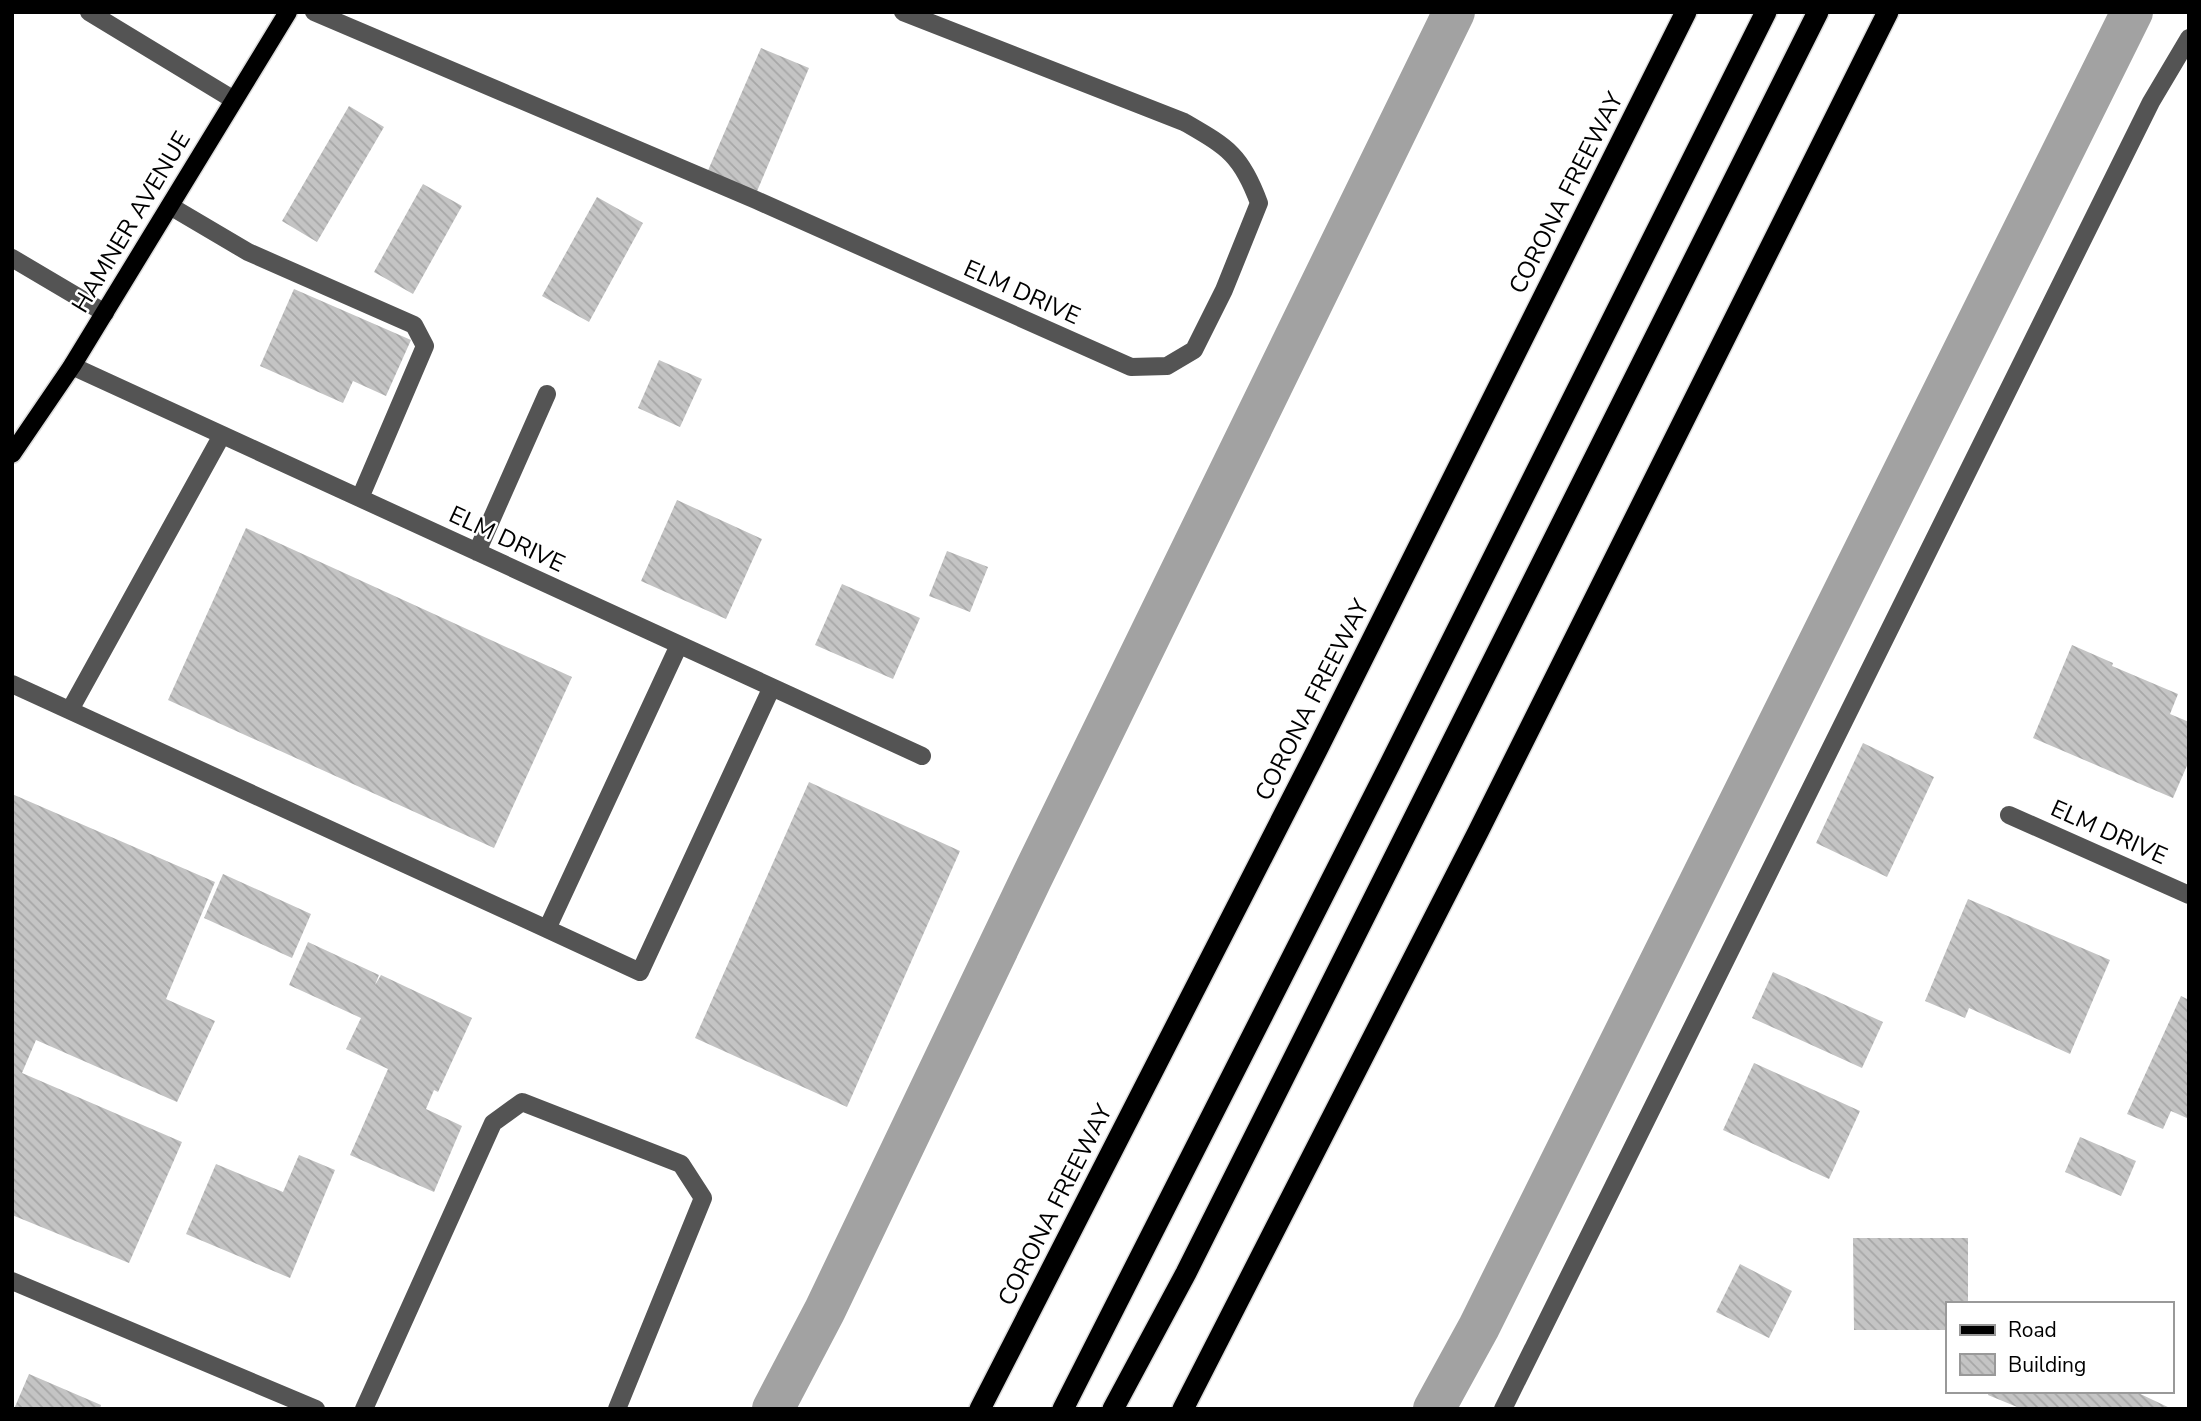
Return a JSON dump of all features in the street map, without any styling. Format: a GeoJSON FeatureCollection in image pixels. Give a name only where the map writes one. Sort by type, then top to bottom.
{"type":"FeatureCollection","features":[{"type":"Feature","properties":{"kind":"highway","name":"CORONA FREEWAY"},"geometry":{"type":"LineString","coordinates":[[980,1409],[1317,750],[1686,12]]}},
{"type":"Feature","properties":{"kind":"highway"},"geometry":{"type":"LineString","coordinates":[[1063,1409],[1390,764],[1766,12]]}},
{"type":"Feature","properties":{"kind":"highway"},"geometry":{"type":"LineString","coordinates":[[1114,1409],[1199,1248],[1818,12]]}},
{"type":"Feature","properties":{"kind":"highway"},"geometry":{"type":"LineString","coordinates":[[1183,1409],[1478,832],[1888,12]]}},
{"type":"Feature","properties":{"kind":"main road","name":"HAMNER AVENUE"},"geometry":{"type":"LineString","coordinates":[[12,454],[72,366],[288,12]]}},
{"type":"Feature","properties":{"kind":"street"},"geometry":{"type":"LineString","coordinates":[[89,12],[234,100]]}},
{"type":"Feature","properties":{"kind":"street","name":"ELM DRIVE"},"geometry":{"type":"LineString","coordinates":[[314,12],[756,200],[1131,367],[1167,366],[1194,350],[1224,290],[1259,203],[1249,175],[1226,146],[1184,122],[903,12]]}},
{"type":"Feature","properties":{"kind":"street"},"geometry":{"type":"LineString","coordinates":[[1503,1409],[2151,102],[2189,38]]}},
{"type":"Feature","properties":{"kind":"street"},"geometry":{"type":"LineString","coordinates":[[170,206],[248,251],[414,325],[425,346],[360,498]]}},
{"type":"Feature","properties":{"kind":"street"},"geometry":{"type":"LineString","coordinates":[[12,258],[105,313]]}},
{"type":"Feature","properties":{"kind":"street","name":"ELM DRIVE"},"geometry":{"type":"LineString","coordinates":[[72,366],[922,756]]}},
{"type":"Feature","properties":{"kind":"street"},"geometry":{"type":"LineString","coordinates":[[477,552],[547,394]]}},
{"type":"Feature","properties":{"kind":"street"},"geometry":{"type":"LineString","coordinates":[[70,710],[222,435]]}},
{"type":"Feature","properties":{"kind":"street"},"geometry":{"type":"LineString","coordinates":[[547,929],[679,645]]}},
{"type":"Feature","properties":{"kind":"street"},"geometry":{"type":"LineString","coordinates":[[12,684],[640,972],[771,689]]}},
{"type":"Feature","properties":{"kind":"street","name":"ELM DRIVE"},"geometry":{"type":"LineString","coordinates":[[2009,815],[2189,895]]}},
{"type":"Feature","properties":{"kind":"street"},"geometry":{"type":"LineString","coordinates":[[364,1409],[494,1123],[522,1102],[681,1164],[703,1198],[617,1409]]}},
{"type":"Feature","properties":{"kind":"street"},"geometry":{"type":"LineString","coordinates":[[12,1281],[316,1409]]}},
{"type":"Feature","properties":{"kind":"building"},"geometry":{"type":"Polygon","coordinates":[[[761,48],[809,68],[755,196],[706,175],[761,48]]]}},
{"type":"Feature","properties":{"kind":"building"},"geometry":{"type":"Polygon","coordinates":[[[349,106],[384,127],[317,242],[282,221],[349,106]]]}},
{"type":"Feature","properties":{"kind":"building"},"geometry":{"type":"Polygon","coordinates":[[[423,184],[462,206],[413,294],[374,272],[423,184]]]}},
{"type":"Feature","properties":{"kind":"building"},"geometry":{"type":"Polygon","coordinates":[[[597,197],[643,223],[589,322],[542,296],[597,197]]]}},
{"type":"Feature","properties":{"kind":"building"},"geometry":{"type":"Polygon","coordinates":[[[294,289],[411,340],[386,396],[353,381],[343,403],[260,366],[294,289]]]}},
{"type":"Feature","properties":{"kind":"building"},"geometry":{"type":"Polygon","coordinates":[[[659,360],[702,379],[680,427],[638,408],[659,360]]]}},
{"type":"Feature","properties":{"kind":"building"},"geometry":{"type":"Polygon","coordinates":[[[677,500],[762,539],[726,619],[641,581],[677,500]]]}},
{"type":"Feature","properties":{"kind":"building"},"geometry":{"type":"Polygon","coordinates":[[[246,528],[572,677],[494,848],[168,700],[246,528]]]}},
{"type":"Feature","properties":{"kind":"building"},"geometry":{"type":"Polygon","coordinates":[[[947,551],[988,567],[970,612],[929,596],[947,551]]]}},
{"type":"Feature","properties":{"kind":"building"},"geometry":{"type":"Polygon","coordinates":[[[842,584],[920,618],[893,679],[815,645],[842,584]]]}},
{"type":"Feature","properties":{"kind":"building"},"geometry":{"type":"Polygon","coordinates":[[[2072,645],[2113,663],[2112,666],[2178,694],[2170,714],[2189,722],[2189,761],[2173,798],[2033,738],[2072,645]]]}},
{"type":"Feature","properties":{"kind":"building"},"geometry":{"type":"Polygon","coordinates":[[[1863,743],[1934,777],[1887,877],[1816,843],[1863,743]]]}},
{"type":"Feature","properties":{"kind":"building"},"geometry":{"type":"Polygon","coordinates":[[[809,782],[960,851],[847,1107],[695,1038],[809,782]]]}},
{"type":"Feature","properties":{"kind":"building"},"geometry":{"type":"Polygon","coordinates":[[[12,794],[215,882],[166,999],[215,1021],[177,1102],[36,1040],[22,1073],[182,1142],[129,1263],[12,1215],[12,794]]]}},
{"type":"Feature","properties":{"kind":"building"},"geometry":{"type":"Polygon","coordinates":[[[223,874],[311,914],[292,958],[204,918],[223,874]]]}},
{"type":"Feature","properties":{"kind":"building"},"geometry":{"type":"Polygon","coordinates":[[[1968,899],[2110,960],[2070,1054],[1969,1008],[1965,1018],[1925,1001],[1968,899]]]}},
{"type":"Feature","properties":{"kind":"building"},"geometry":{"type":"Polygon","coordinates":[[[308,942],[379,975],[375,985],[381,975],[472,1018],[438,1092],[434,1090],[426,1109],[462,1126],[434,1192],[350,1155],[388,1069],[346,1049],[361,1018],[289,985],[308,942]]]}},
{"type":"Feature","properties":{"kind":"building"},"geometry":{"type":"Polygon","coordinates":[[[1773,972],[1883,1022],[1862,1068],[1752,1018],[1773,972]]]}},
{"type":"Feature","properties":{"kind":"building"},"geometry":{"type":"Polygon","coordinates":[[[2181,996],[2189,1000],[2189,1119],[2171,1111],[2163,1129],[2127,1114],[2181,996]]]}},
{"type":"Feature","properties":{"kind":"building"},"geometry":{"type":"Polygon","coordinates":[[[1754,1063],[1860,1111],[1829,1179],[1723,1130],[1754,1063]]]}},
{"type":"Feature","properties":{"kind":"building"},"geometry":{"type":"Polygon","coordinates":[[[2080,1137],[2136,1161],[2121,1196],[2065,1172],[2080,1137]]]}},
{"type":"Feature","properties":{"kind":"building"},"geometry":{"type":"Polygon","coordinates":[[[299,1155],[335,1170],[290,1278],[186,1234],[216,1164],[283,1192],[299,1155]]]}},
{"type":"Feature","properties":{"kind":"building"},"geometry":{"type":"Polygon","coordinates":[[[1853,1238],[1968,1238],[1968,1302],[1946,1302],[1946,1330],[1854,1330],[1853,1238]]]}},
{"type":"Feature","properties":{"kind":"building"},"geometry":{"type":"Polygon","coordinates":[[[1740,1264],[1792,1291],[1769,1338],[1716,1312],[1740,1264]]]}},
{"type":"Feature","properties":{"kind":"building"},"geometry":{"type":"Polygon","coordinates":[[[29,1374],[101,1405],[100,1409],[14,1409],[29,1374]]]}},
{"type":"Feature","properties":{"kind":"building"},"geometry":{"type":"Polygon","coordinates":[[[2138,1393],[2172,1409],[2022,1409],[1988,1395],[2138,1393]]]}},
{"type":"Feature","properties":{"kind":"waterway"},"geometry":{"type":"LineString","coordinates":[[773,1409],[825,1310],[1031,879],[1454,12]]}},
{"type":"Feature","properties":{"kind":"waterway"},"geometry":{"type":"LineString","coordinates":[[1434,1409],[1479,1327],[2132,12]]}}]}
